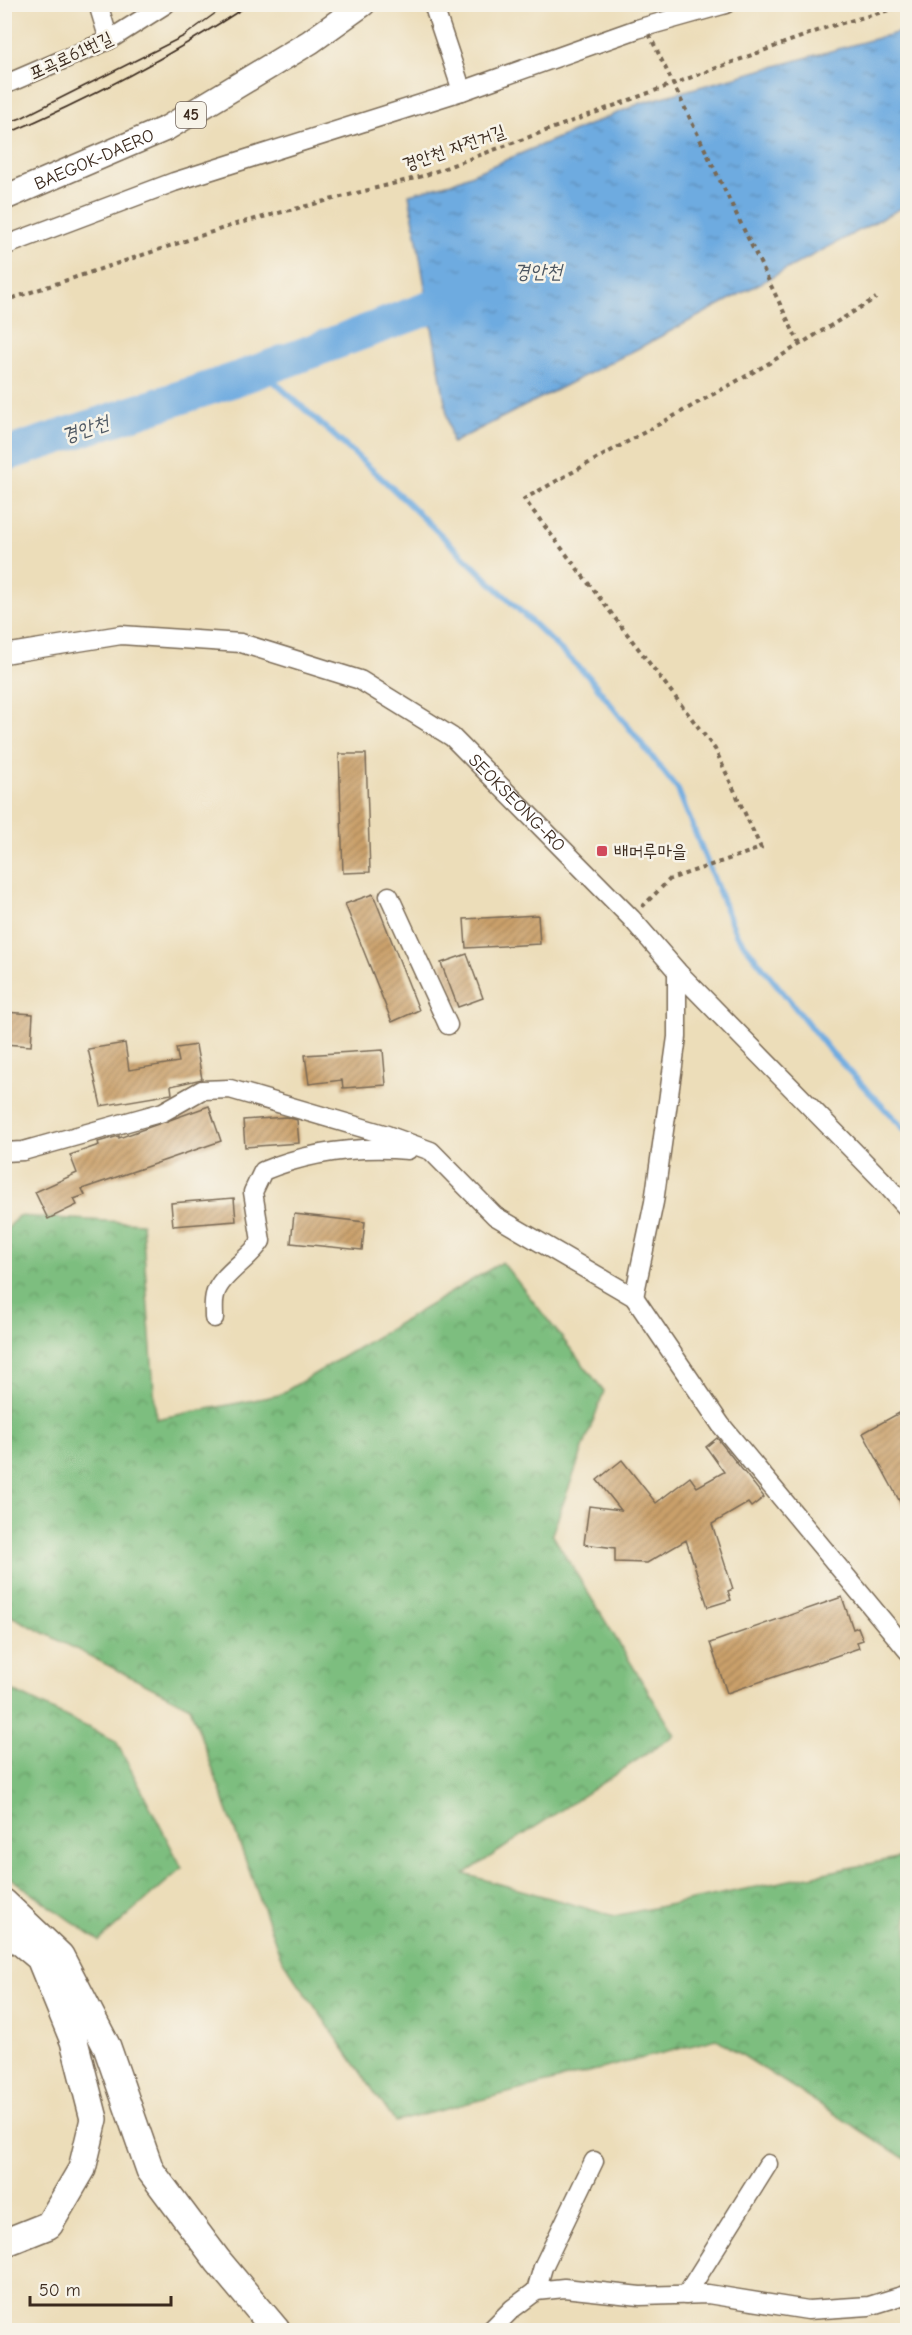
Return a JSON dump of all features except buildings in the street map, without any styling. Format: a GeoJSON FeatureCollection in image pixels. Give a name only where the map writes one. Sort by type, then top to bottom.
{"type":"FeatureCollection","features":[{"type":"Feature","properties":{"kind":"highway"},"geometry":{"type":"LineString","coordinates":[[4,1904],[60,1956],[107,2047],[150,2170],[276,2331]]}},
{"type":"Feature","properties":{"kind":"highway"},"geometry":{"type":"LineString","coordinates":[[4,1928],[40,1958],[74,2041],[94,2119],[82,2169],[48,2225],[4,2243]]}},
{"type":"Feature","properties":{"kind":"main road","name":"BAEGOK-DAERO"},"geometry":{"type":"LineString","coordinates":[[4,198],[167,128],[291,54],[363,4]]}},
{"type":"Feature","properties":{"kind":"street"},"geometry":{"type":"LineString","coordinates":[[98,4],[109,40]]}},
{"type":"Feature","properties":{"kind":"street","name":"포곡로61번길"},"geometry":{"type":"LineString","coordinates":[[4,85],[109,40],[166,4]]}},
{"type":"Feature","properties":{"kind":"street"},"geometry":{"type":"LineString","coordinates":[[433,4],[462,91]]}},
{"type":"Feature","properties":{"kind":"street"},"geometry":{"type":"LineString","coordinates":[[4,246],[174,182],[462,91],[637,29],[726,4]]}},
{"type":"Feature","properties":{"kind":"street","name":"SEOKSEONG-RO"},"geometry":{"type":"LineString","coordinates":[[4,654],[121,635],[241,643],[360,680],[452,736],[631,918],[677,971],[908,1209]]}},
{"type":"Feature","properties":{"kind":"street"},"geometry":{"type":"LineString","coordinates":[[389,896],[448,1025]]}},
{"type":"Feature","properties":{"kind":"street"},"geometry":{"type":"LineString","coordinates":[[634,1297],[654,1202],[678,1037],[677,971]]}},
{"type":"Feature","properties":{"kind":"street"},"geometry":{"type":"LineString","coordinates":[[4,1152],[23,1152],[163,1112],[202,1090],[230,1089],[387,1135],[431,1151],[495,1216],[634,1297],[721,1425],[908,1651]]}},
{"type":"Feature","properties":{"kind":"street"},"geometry":{"type":"LineString","coordinates":[[214,1318],[215,1295],[219,1285],[255,1251],[261,1241],[253,1192],[263,1171],[285,1162],[333,1152],[378,1147],[431,1151]]}},
{"type":"Feature","properties":{"kind":"street"},"geometry":{"type":"LineString","coordinates":[[491,2331],[536,2291],[543,2267],[594,2161]]}},
{"type":"Feature","properties":{"kind":"street"},"geometry":{"type":"LineString","coordinates":[[686,2295],[768,2164]]}},
{"type":"Feature","properties":{"kind":"street"},"geometry":{"type":"LineString","coordinates":[[536,2291],[564,2288],[640,2296],[708,2294],[808,2310],[869,2306],[908,2294]]}},
{"type":"Feature","properties":{"kind":"path","name":"경안천 자전거길"},"geometry":{"type":"LineString","coordinates":[[4,301],[236,224],[423,176],[828,27],[908,5]]}},
{"type":"Feature","properties":{"kind":"path"},"geometry":{"type":"LineString","coordinates":[[649,34],[800,344]]}},
{"type":"Feature","properties":{"kind":"path"},"geometry":{"type":"LineString","coordinates":[[631,918],[670,879],[761,848],[715,749],[524,499],[800,344],[876,298]]}},
{"type":"Feature","properties":{"kind":"green space"},"geometry":{"type":"Polygon","coordinates":[[[18,1216],[142,1223],[156,1419],[279,1395],[502,1262],[604,1391],[552,1534],[675,1735],[464,1874],[614,1916],[907,1856],[907,2160],[717,2039],[395,2122],[281,1958],[190,1707],[5,1613],[4,1233],[18,1216]]]}},
{"type":"Feature","properties":{"kind":"green space"},"geometry":{"type":"Polygon","coordinates":[[[5,1687],[116,1741],[182,1868],[99,1941],[5,1874],[5,1687]]]}},
{"type":"Feature","properties":{"kind":"water","name":"경안천"},"geometry":{"type":"Polygon","coordinates":[[[907,30],[907,205],[637,349],[452,443],[409,194],[451,183],[641,103],[907,30]]]}},
{"type":"Feature","properties":{"kind":"waterway","name":"경안천"},"geometry":{"type":"LineString","coordinates":[[4,455],[231,381],[473,292]]}},
{"type":"Feature","properties":{"kind":"waterway"},"geometry":{"type":"LineString","coordinates":[[261,370],[389,485],[590,678],[678,790],[736,934],[831,1052],[908,1133]]}},
{"type":"Feature","properties":{"kind":"tram line"},"geometry":{"type":"LineString","coordinates":[[4,124],[21,118],[184,36],[228,4]]}},
{"type":"Feature","properties":{"kind":"tram line"},"geometry":{"type":"LineString","coordinates":[[4,135],[68,107],[130,75],[191,41],[250,4]]}},
{"type":"Feature","properties":{"kind":"place","name":"배머루마을"},"geometry":{"type":"Point","coordinates":[602,851]}}]}
